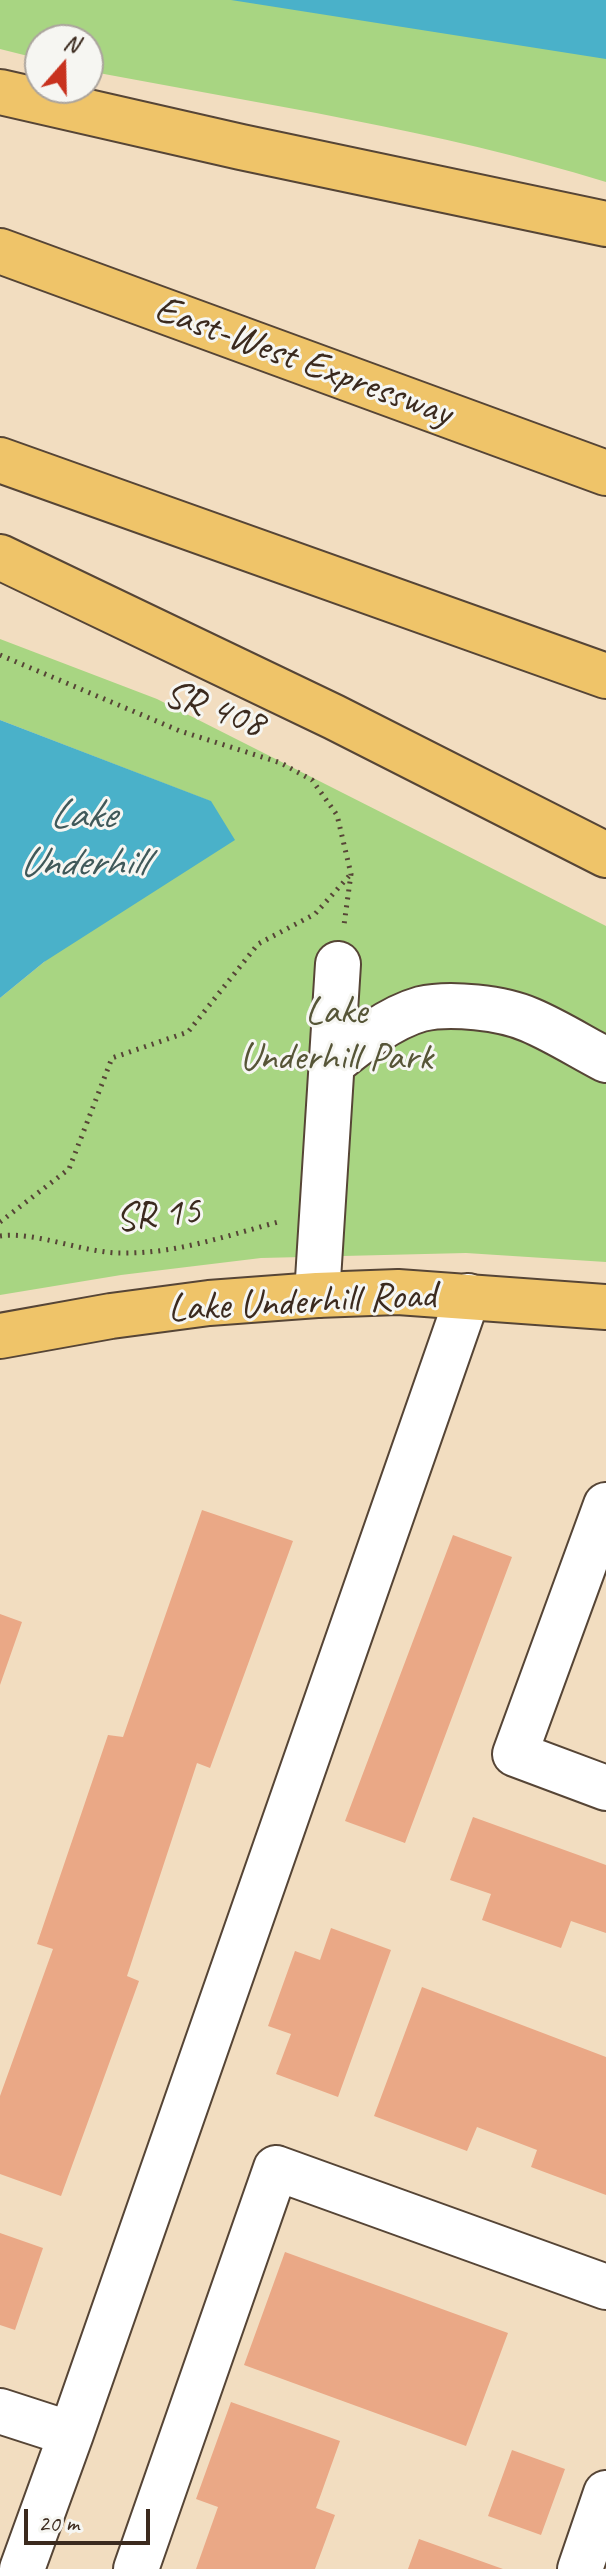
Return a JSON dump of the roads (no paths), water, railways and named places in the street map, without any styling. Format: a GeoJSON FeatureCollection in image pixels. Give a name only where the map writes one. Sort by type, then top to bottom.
{"type":"FeatureCollection","features":[{"type":"Feature","properties":{"kind":"main road"},"geometry":{"type":"LineString","coordinates":[[0,92],[241,147],[606,224]]}},
{"type":"Feature","properties":{"kind":"main road","name":"East-West Expressway"},"geometry":{"type":"LineString","coordinates":[[0,251],[606,473]]}},
{"type":"Feature","properties":{"kind":"main road"},"geometry":{"type":"LineString","coordinates":[[0,460],[606,676]]}},
{"type":"Feature","properties":{"kind":"main road"},"geometry":{"type":"LineString","coordinates":[[0,557],[320,710],[606,855]]}},
{"type":"Feature","properties":{"kind":"main road","name":"Lake Underhill Road"},"geometry":{"type":"LineString","coordinates":[[0,1336],[111,1316],[209,1303],[317,1295],[398,1292],[606,1307]]}},
{"type":"Feature","properties":{"kind":"lane"},"geometry":{"type":"LineString","coordinates":[[317,1295],[338,964]]}},
{"type":"Feature","properties":{"kind":"lane"},"geometry":{"type":"LineString","coordinates":[[332,1064],[356,1045],[400,1019],[422,1009],[452,1008],[489,1008],[529,1019],[606,1060]]}},
{"type":"Feature","properties":{"kind":"lane"},"geometry":{"type":"LineString","coordinates":[[22,2569],[468,1296]]}},
{"type":"Feature","properties":{"kind":"lane"},"geometry":{"type":"LineString","coordinates":[[606,1505],[515,1754],[606,1788]]}},
{"type":"Feature","properties":{"kind":"lane"},"geometry":{"type":"LineString","coordinates":[[136,2569],[276,2168],[606,2287]]}},
{"type":"Feature","properties":{"kind":"lane"},"geometry":{"type":"LineString","coordinates":[[0,2411],[71,2434]]}},
{"type":"Feature","properties":{"kind":"lane"},"geometry":{"type":"LineString","coordinates":[[590,2563],[606,2493]]}},
{"type":"Feature","properties":{"kind":"water"},"geometry":{"type":"Polygon","coordinates":[[[231,0],[606,0],[606,59],[231,0]]]}},
{"type":"Feature","properties":{"kind":"water","name":"Lake Underhill"},"geometry":{"type":"Polygon","coordinates":[[[0,720],[211,801],[235,840],[44,962],[0,998],[0,720]]]}},
{"type":"Feature","properties":{"kind":"park label","name":"Lake Underhill Park"},"geometry":{"type":"Point","coordinates":[336,1036]}}]}
